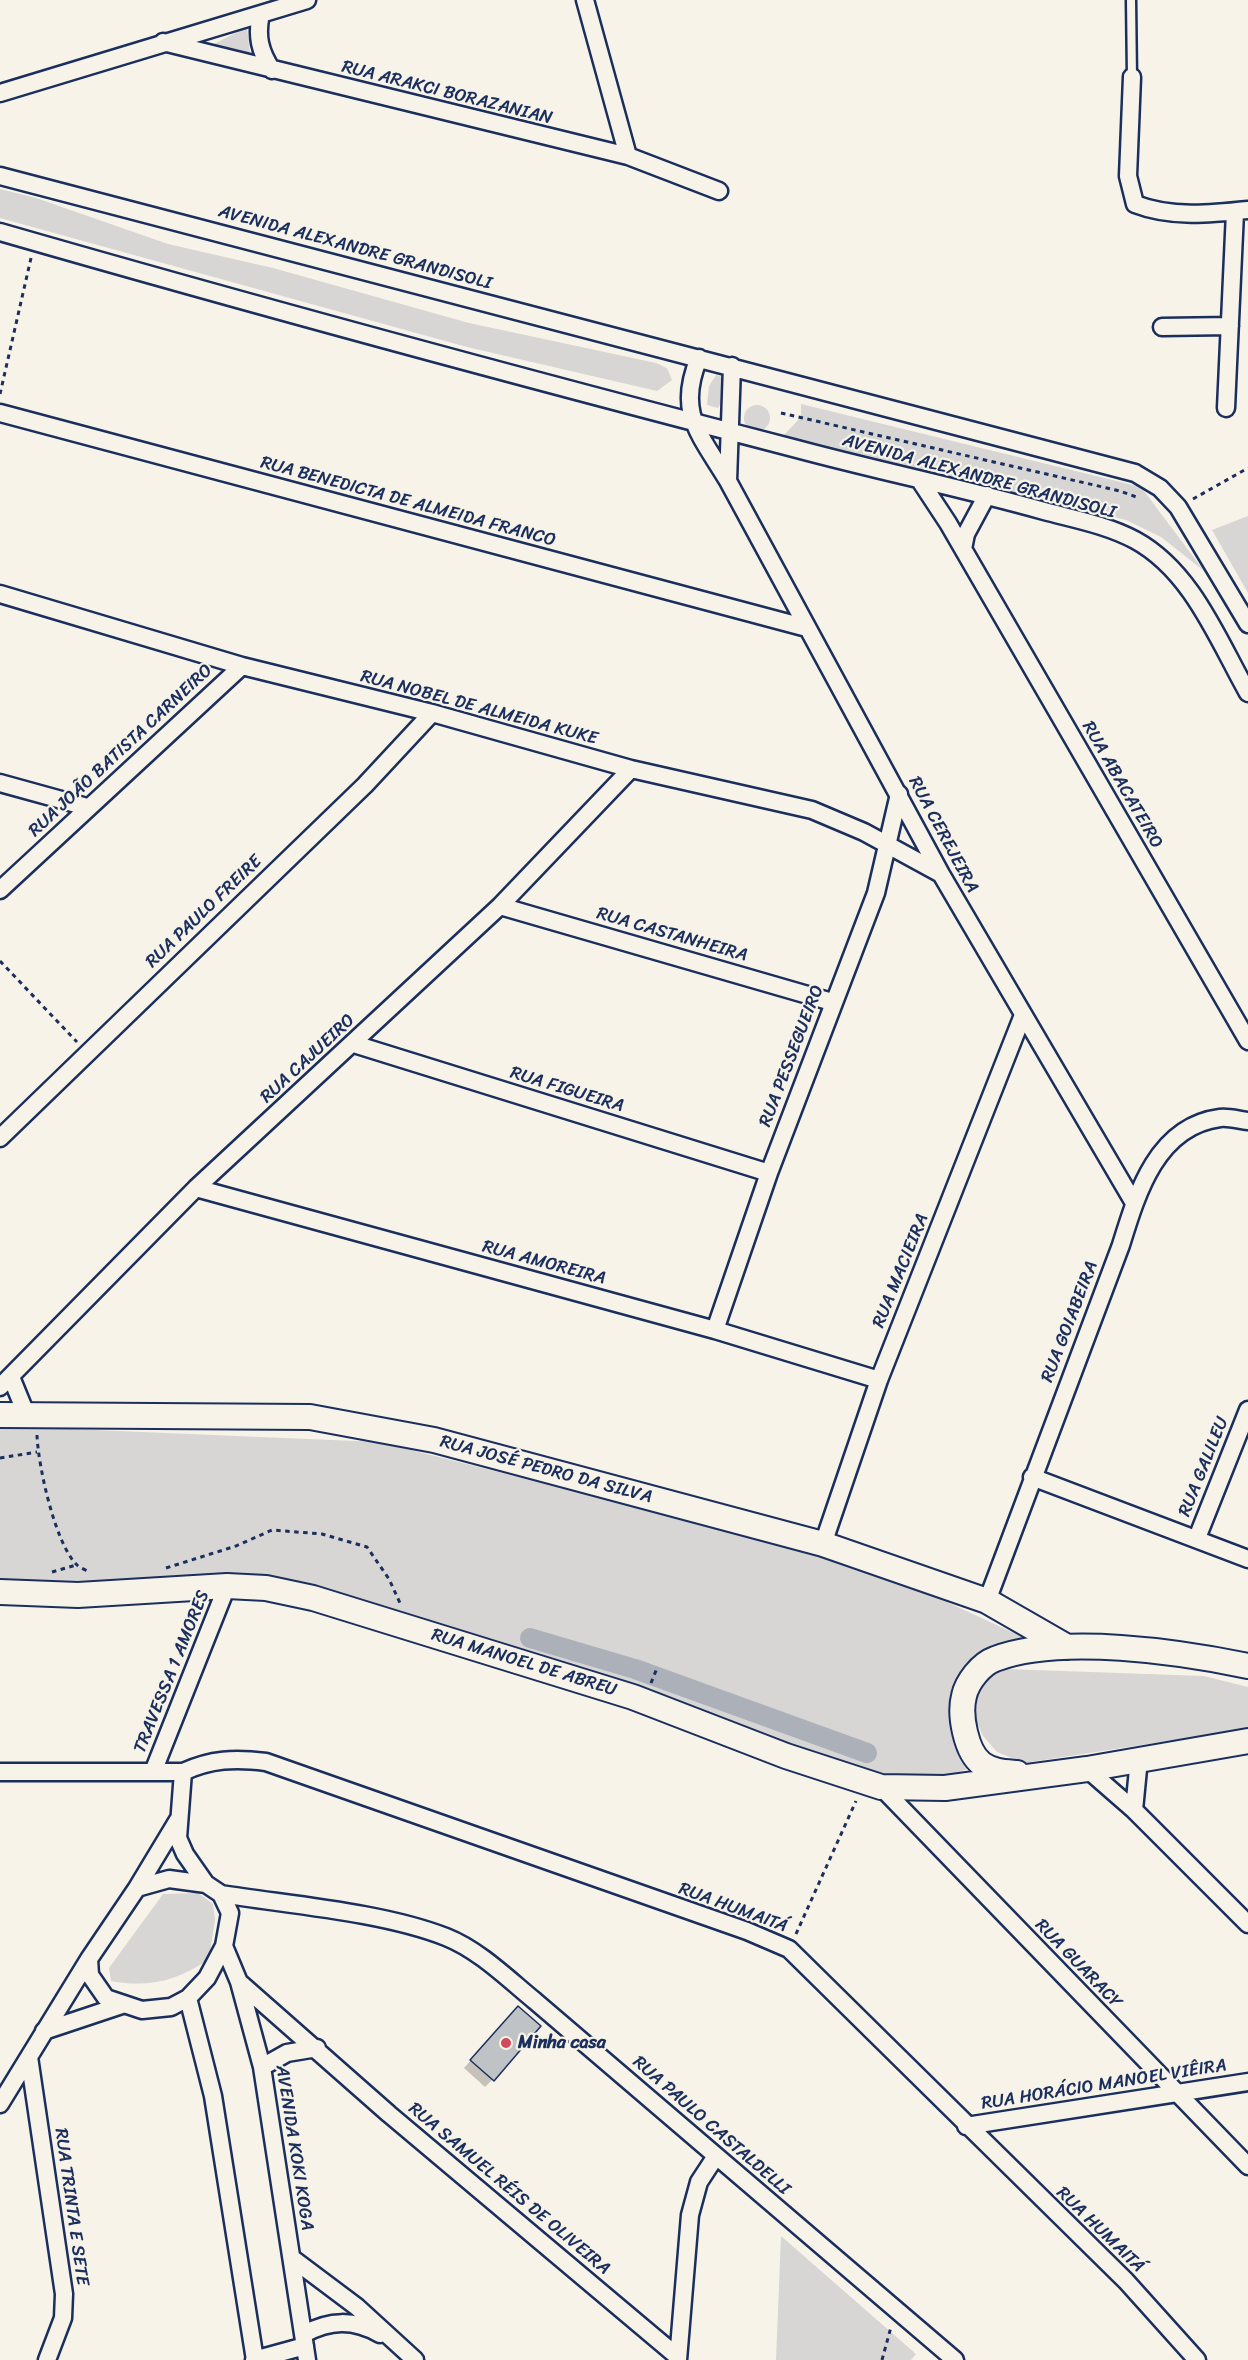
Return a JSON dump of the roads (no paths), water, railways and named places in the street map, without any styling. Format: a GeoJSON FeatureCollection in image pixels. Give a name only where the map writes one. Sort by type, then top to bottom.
{"type":"FeatureCollection","features":[{"type":"Feature","properties":{"kind":"main road","name":"RUA JOSÉ PEDRO DA SILVA"},"geometry":{"type":"LineString","coordinates":[[0,1415],[310,1416],[434,1440],[823,1544],[987,1601],[1067,1647]]}},
{"type":"Feature","properties":{"kind":"main road","name":"RUA MANOEL DE ABREU"},"geometry":{"type":"LineString","coordinates":[[0,1592],[78,1595],[227,1587],[266,1588],[313,1598],[633,1697],[786,1756],[873,1784],[945,1788],[1037,1775]]}},
{"type":"Feature","properties":{"kind":"main road"},"geometry":{"type":"LineString","coordinates":[[1248,1666],[1154,1650],[1067,1647],[1016,1652],[992,1660],[974,1676],[964,1696],[964,1721],[970,1750],[981,1763],[993,1770],[1037,1775],[1087,1769],[1248,1741]]}},
{"type":"Feature","properties":{"kind":"street"},"geometry":{"type":"LineString","coordinates":[[0,93],[306,0]]}},
{"type":"Feature","properties":{"kind":"street"},"geometry":{"type":"LineString","coordinates":[[585,0],[628,156]]}},
{"type":"Feature","properties":{"kind":"street"},"geometry":{"type":"LineString","coordinates":[[261,14],[258,30],[260,46],[272,70]]}},
{"type":"Feature","properties":{"kind":"street","name":"RUA ARAKCI BORAZANIAN"},"geometry":{"type":"LineString","coordinates":[[163,42],[628,156],[719,191]]}},
{"type":"Feature","properties":{"kind":"street"},"geometry":{"type":"LineString","coordinates":[[1132,77],[1128,176],[1135,204],[1158,213],[1242,211],[1230,326],[1226,408]]}},
{"type":"Feature","properties":{"kind":"street","name":"AVENIDA ALEXANDRE GRANDISOLI"},"geometry":{"type":"LineString","coordinates":[[0,177],[732,366],[1135,473],[1160,488],[1178,507],[1248,624]]}},
{"type":"Feature","properties":{"kind":"street","name":"AVENIDA ALEXANDRE GRANDISOLI"},"geometry":{"type":"LineString","coordinates":[[0,232],[693,423],[921,482],[987,495],[1108,529],[1135,540],[1160,556],[1181,578],[1248,693]]}},
{"type":"Feature","properties":{"kind":"street"},"geometry":{"type":"LineString","coordinates":[[1162,327],[1230,326]]}},
{"type":"Feature","properties":{"kind":"street"},"geometry":{"type":"LineString","coordinates":[[693,423],[688,393],[690,380],[699,358]]}},
{"type":"Feature","properties":{"kind":"street"},"geometry":{"type":"LineString","coordinates":[[728,481],[732,366]]}},
{"type":"Feature","properties":{"kind":"street","name":"RUA BENEDICTA DE ALMEIDA FRANCO"},"geometry":{"type":"LineString","coordinates":[[0,413],[807,628]]}},
{"type":"Feature","properties":{"kind":"street","name":"RUA CEREJEIRA"},"geometry":{"type":"LineString","coordinates":[[693,423],[728,481],[941,874],[1134,1203]]}},
{"type":"Feature","properties":{"kind":"street","name":"RUA ABACATEIRO"},"geometry":{"type":"LineString","coordinates":[[921,482],[963,549],[1248,1041]]}},
{"type":"Feature","properties":{"kind":"street"},"geometry":{"type":"LineString","coordinates":[[963,549],[969,527],[987,495]]}},
{"type":"Feature","properties":{"kind":"street","name":"RUA NOBEL DE ALMEIDA KUKE"},"geometry":{"type":"LineString","coordinates":[[0,594],[242,666],[432,713],[632,770],[812,810],[836,818],[941,874]]}},
{"type":"Feature","properties":{"kind":"street","name":"RUA JOÃO BATISTA CARNEIRO"},"geometry":{"type":"LineString","coordinates":[[0,890],[87,807],[242,666]]}},
{"type":"Feature","properties":{"kind":"street","name":"RUA PAULO FREIRE"},"geometry":{"type":"LineString","coordinates":[[0,1138],[365,785],[432,713]]}},
{"type":"Feature","properties":{"kind":"street","name":"RUA CAJUEIRO"},"geometry":{"type":"LineString","coordinates":[[32,1416],[5,1382],[196,1188],[354,1044],[500,906],[632,770]]}},
{"type":"Feature","properties":{"kind":"street"},"geometry":{"type":"LineString","coordinates":[[0,783],[87,807]]}},
{"type":"Feature","properties":{"kind":"street","name":"RUA PESSEGUEIRO"},"geometry":{"type":"LineString","coordinates":[[715,1330],[769,1173],[832,1002],[876,893],[899,794]]}},
{"type":"Feature","properties":{"kind":"street","name":"RUA CASTANHEIRA"},"geometry":{"type":"LineString","coordinates":[[500,906],[832,1002]]}},
{"type":"Feature","properties":{"kind":"street","name":"RUA MACIEIRA"},"geometry":{"type":"LineString","coordinates":[[823,1544],[879,1380],[1023,1015]]}},
{"type":"Feature","properties":{"kind":"street","name":"RUA FIGUEIRA"},"geometry":{"type":"LineString","coordinates":[[354,1044],[769,1173]]}},
{"type":"Feature","properties":{"kind":"street","name":"RUA GOIABEIRA"},"geometry":{"type":"LineString","coordinates":[[987,1601],[1121,1245],[1134,1203],[1152,1163],[1173,1141],[1196,1124],[1222,1118],[1248,1121]]}},
{"type":"Feature","properties":{"kind":"street","name":"RUA AMOREIRA"},"geometry":{"type":"LineString","coordinates":[[196,1188],[715,1330],[879,1380]]}},
{"type":"Feature","properties":{"kind":"street","name":"RUA GALILEU"},"geometry":{"type":"LineString","coordinates":[[1197,1538],[1248,1410]]}},
{"type":"Feature","properties":{"kind":"street"},"geometry":{"type":"LineString","coordinates":[[1032,1477],[1248,1559]]}},
{"type":"Feature","properties":{"kind":"street","name":"TRAVESSA 1 AMORES"},"geometry":{"type":"LineString","coordinates":[[153,1772],[227,1587]]}},
{"type":"Feature","properties":{"kind":"street","name":"RUA HUMAITÁ"},"geometry":{"type":"LineString","coordinates":[[183,1772],[203,1763],[222,1760],[266,1762],[747,1931],[789,1949],[813,1970],[966,2126],[1126,2281],[1197,2360]]}},
{"type":"Feature","properties":{"kind":"street"},"geometry":{"type":"LineString","coordinates":[[1134,1810],[1139,1760]]}},
{"type":"Feature","properties":{"kind":"street"},"geometry":{"type":"LineString","coordinates":[[1087,1769],[1134,1810],[1248,1924]]}},
{"type":"Feature","properties":{"kind":"street"},"geometry":{"type":"LineString","coordinates":[[1,1773],[183,1772],[178,1829],[180,1846],[206,1884],[221,1894],[230,1913],[224,1946],[207,1978],[188,1998],[171,2007],[142,2010],[106,1998],[94,1984],[90,1975],[89,1959]]}},
{"type":"Feature","properties":{"kind":"street","name":"RUA GUARACY"},"geometry":{"type":"LineString","coordinates":[[873,1784],[1248,2166]]}},
{"type":"Feature","properties":{"kind":"street"},"geometry":{"type":"LineString","coordinates":[[0,2104],[180,1816]]}},
{"type":"Feature","properties":{"kind":"street"},"geometry":{"type":"LineString","coordinates":[[137,1888],[169,1879],[206,1884]]}},
{"type":"Feature","properties":{"kind":"street","name":"RUA PAULO CASTALDELLI"},"geometry":{"type":"LineString","coordinates":[[221,1894],[407,1925],[447,1938],[475,1953],[535,2001],[955,2360]]}},
{"type":"Feature","properties":{"kind":"street","name":"AVENIDA KOKI KOGA"},"geometry":{"type":"LineString","coordinates":[[224,1946],[239,1982],[262,2067],[305,2347]]}},
{"type":"Feature","properties":{"kind":"street","name":"RUA SAMUEL RÉIS DE OLIVEIRA"},"geometry":{"type":"LineString","coordinates":[[239,1982],[317,2048],[389,2114],[678,2359]]}},
{"type":"Feature","properties":{"kind":"street"},"geometry":{"type":"LineString","coordinates":[[188,1998],[213,2096],[254,2360],[305,2347],[319,2326],[335,2322],[355,2323],[391,2340]]}},
{"type":"Feature","properties":{"kind":"street"},"geometry":{"type":"LineString","coordinates":[[44,2031],[122,2005]]}},
{"type":"Feature","properties":{"kind":"street"},"geometry":{"type":"LineString","coordinates":[[262,2067],[288,2053],[317,2048]]}},
{"type":"Feature","properties":{"kind":"street","name":"RUA TRINTA E SETE"},"geometry":{"type":"LineString","coordinates":[[28,2057],[64,2294],[63,2318],[46,2360]]}},
{"type":"Feature","properties":{"kind":"street","name":"RUA HORÁCIO MANOEL VIÊIRA"},"geometry":{"type":"LineString","coordinates":[[966,2126],[1248,2082]]}},
{"type":"Feature","properties":{"kind":"street"},"geometry":{"type":"LineString","coordinates":[[678,2359],[690,2215],[699,2182],[716,2156]]}},
{"type":"Feature","properties":{"kind":"street"},"geometry":{"type":"LineString","coordinates":[[293,2259],[327,2282],[415,2360]]}},
{"type":"Feature","properties":{"kind":"lane"},"geometry":{"type":"LineString","coordinates":[[1131,0],[1132,77]]}},
{"type":"Feature","properties":{"kind":"waterway"},"geometry":{"type":"LineString","coordinates":[[530,1638],[635,1669],[867,1753]]}},
{"type":"Feature","properties":{"kind":"place","name":"Minha casa"},"geometry":{"type":"Point","coordinates":[506,2043]}}]}
